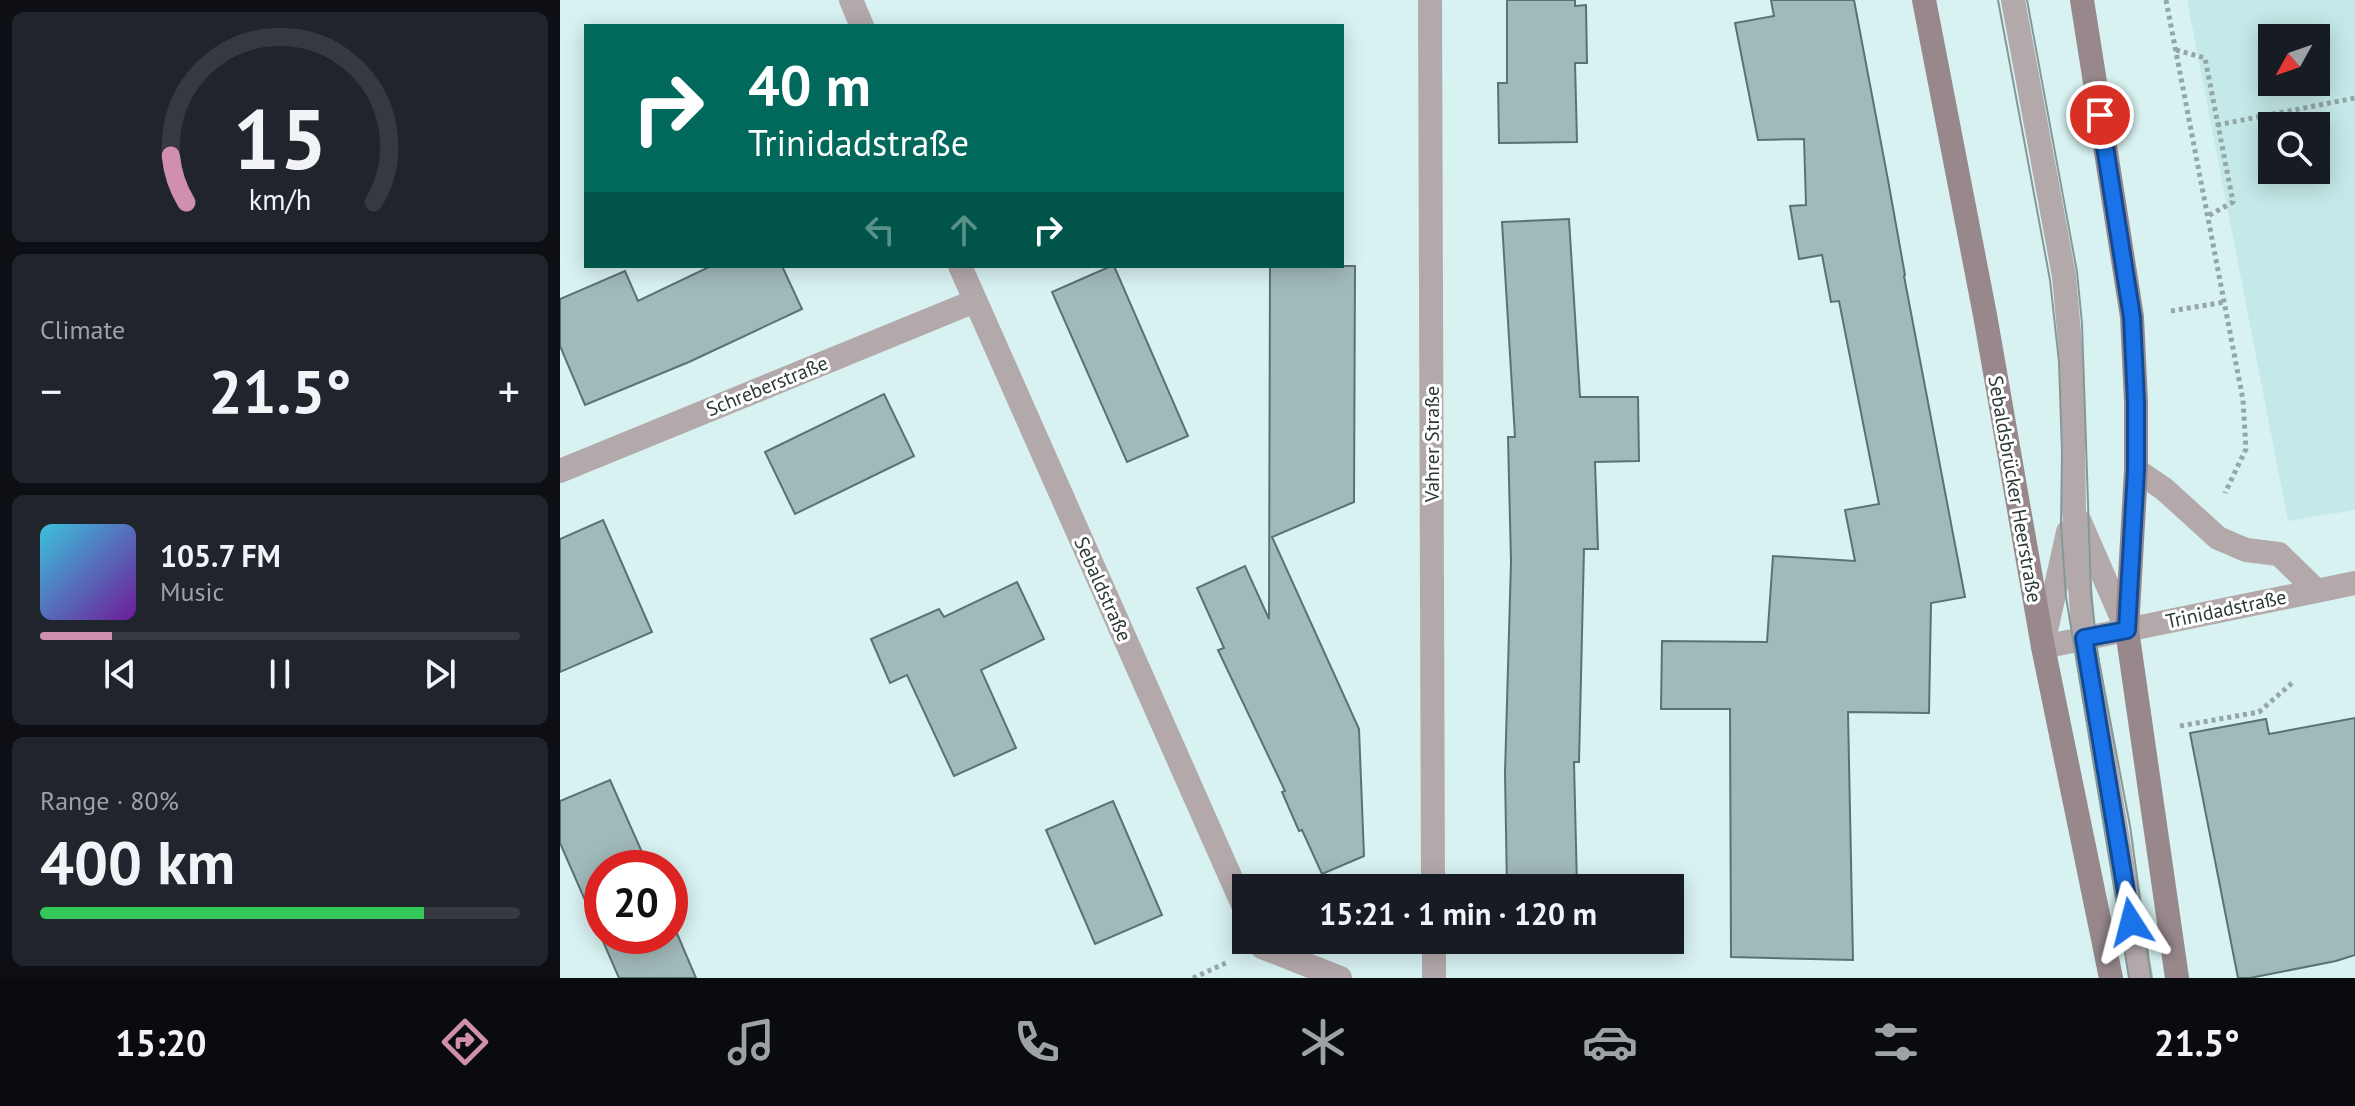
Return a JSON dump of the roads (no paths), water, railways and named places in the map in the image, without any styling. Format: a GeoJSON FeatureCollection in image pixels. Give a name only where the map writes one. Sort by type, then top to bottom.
{"type":"FeatureCollection","features":[{"type":"Feature","properties":{"kind":"main road","name":"Sebaldsbrücker Heerstraße"},"geometry":{"type":"LineString","coordinates":[[1924,0],[1985,315],[2043,647],[2111,978]]}},
{"type":"Feature","properties":{"kind":"main road"},"geometry":{"type":"LineString","coordinates":[[2082,0],[2132,317],[2136,470],[2127,630],[2177,978]]}},
{"type":"Feature","properties":{"kind":"street"},"geometry":{"type":"LineString","coordinates":[[851,0],[861,24]]}},
{"type":"Feature","properties":{"kind":"street","name":"Vahrer Straße"},"geometry":{"type":"LineString","coordinates":[[1430,0],[1433,874]]}},
{"type":"Feature","properties":{"kind":"street"},"geometry":{"type":"LineString","coordinates":[[2013,0],[2064,276],[2072,366],[2074,510],[2084,638],[2141,978]]}},
{"type":"Feature","properties":{"kind":"street","name":"Sebaldstraße"},"geometry":{"type":"LineString","coordinates":[[961,268],[1232,880]]}},
{"type":"Feature","properties":{"kind":"street","name":"Schreberstraße"},"geometry":{"type":"LineString","coordinates":[[560,471],[975,301]]}},
{"type":"Feature","properties":{"kind":"street","name":"Trinidadstraße"},"geometry":{"type":"LineString","coordinates":[[2136,470],[2164,489],[2218,538],[2246,550],[2279,554],[2316,590]]}},
{"type":"Feature","properties":{"kind":"street"},"geometry":{"type":"LineString","coordinates":[[2043,647],[2074,510]]}},
{"type":"Feature","properties":{"kind":"street"},"geometry":{"type":"LineString","coordinates":[[2074,510],[2127,630]]}},
{"type":"Feature","properties":{"kind":"street","name":"Trinidadstraße"},"geometry":{"type":"LineString","coordinates":[[2043,647],[2355,583]]}},
{"type":"Feature","properties":{"kind":"street"},"geometry":{"type":"LineString","coordinates":[[1280,954],[1340,978]]}},
{"type":"Feature","properties":{"kind":"street"},"geometry":{"type":"LineString","coordinates":[[1434,954],[1434,978]]}},
{"type":"Feature","properties":{"kind":"tram line"},"geometry":{"type":"LineString","coordinates":[[1998,0],[2050,280],[2059,362],[2061,525],[2066,597],[2129,978]]}},
{"type":"Feature","properties":{"kind":"tram line"},"geometry":{"type":"LineString","coordinates":[[2027,0],[2077,272],[2082,324],[2091,593],[2098,656],[2130,826],[2151,978]]}}]}
